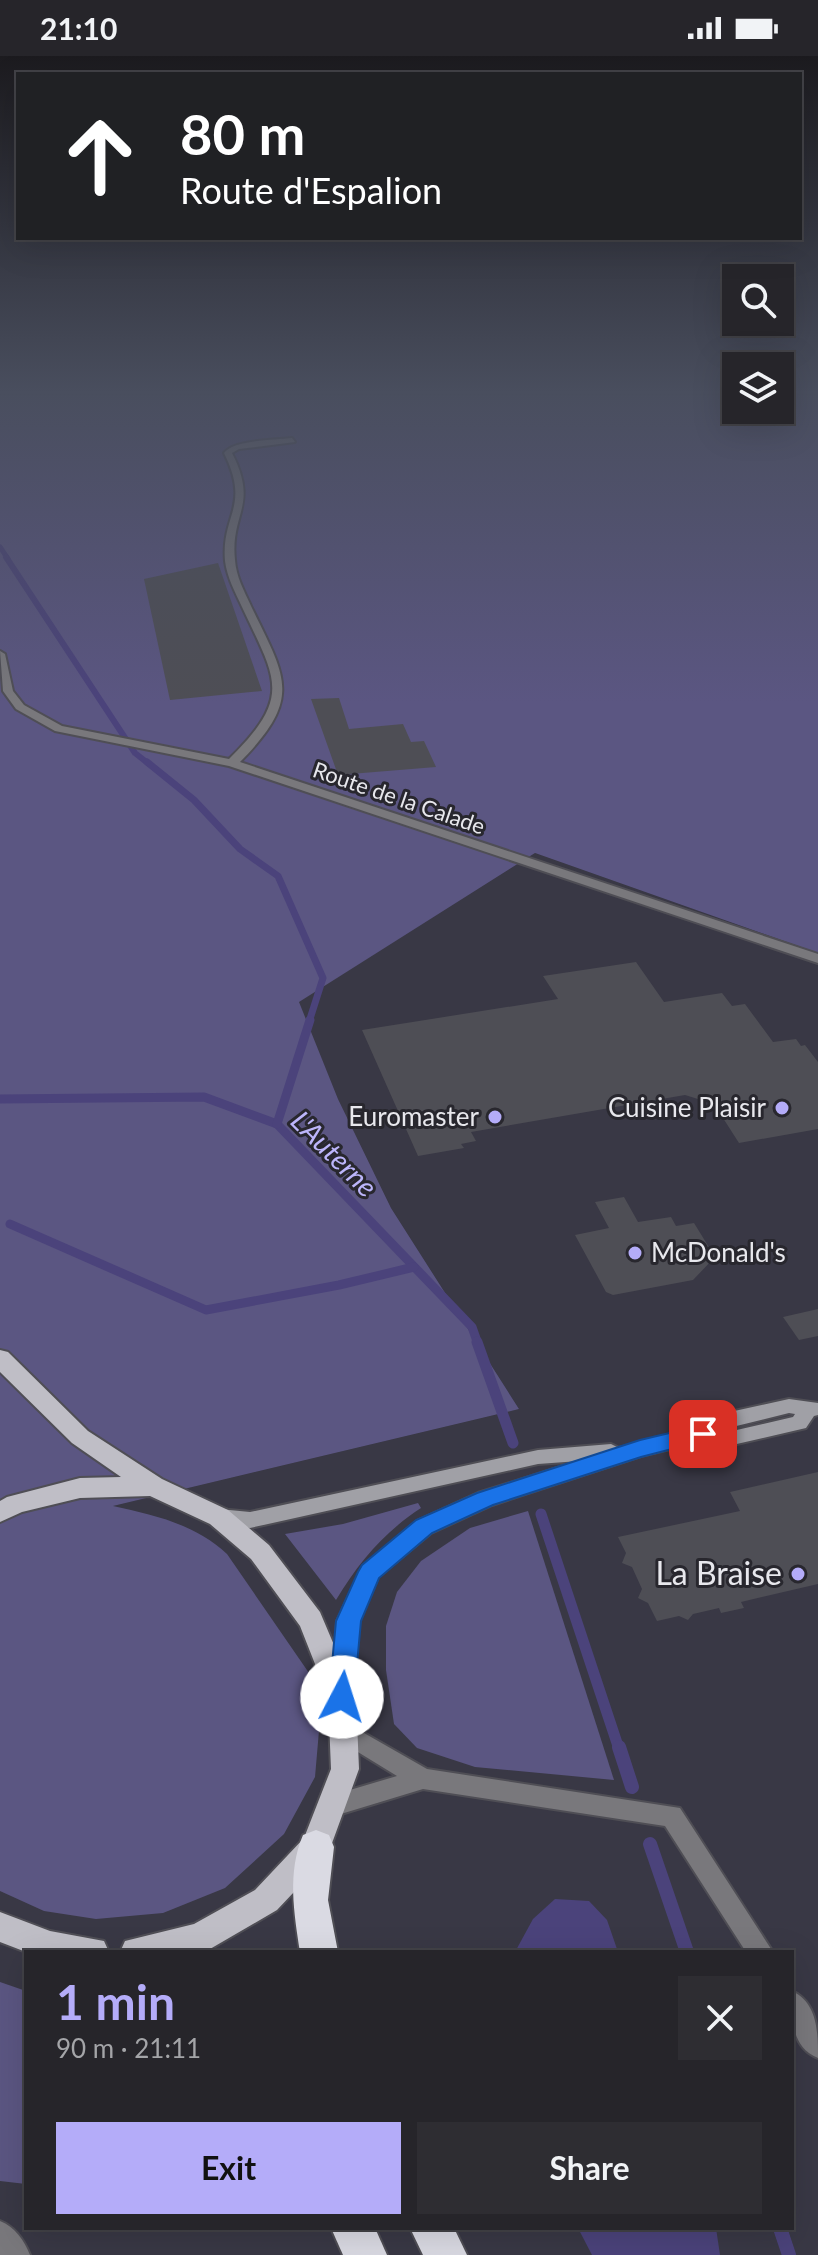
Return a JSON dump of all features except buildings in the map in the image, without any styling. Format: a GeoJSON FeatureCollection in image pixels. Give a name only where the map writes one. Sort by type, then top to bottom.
{"type":"FeatureCollection","features":[{"type":"Feature","properties":{"kind":"highway"},"geometry":{"type":"LineString","coordinates":[[316,1847],[310,1900],[319,1950]]}},
{"type":"Feature","properties":{"kind":"highway"},"geometry":{"type":"LineString","coordinates":[[353,2230],[366,2255]]}},
{"type":"Feature","properties":{"kind":"highway"},"geometry":{"type":"LineString","coordinates":[[432,2230],[446,2255]]}},
{"type":"Feature","properties":{"kind":"main road"},"geometry":{"type":"LineString","coordinates":[[0,1358],[80,1437],[153,1486],[219,1517],[260,1552],[311,1620],[342,1697]]}},
{"type":"Feature","properties":{"kind":"main road"},"geometry":{"type":"LineString","coordinates":[[145,1950],[199,1938],[266,1900],[316,1847],[345,1769],[342,1697],[348,1621],[370,1572],[424,1527],[485,1499],[640,1449],[703,1434],[728,1439],[799,1423],[813,1410]]}},
{"type":"Feature","properties":{"kind":"main road"},"geometry":{"type":"LineString","coordinates":[[219,1517],[250,1520],[538,1457],[640,1449]]}},
{"type":"Feature","properties":{"kind":"main road"},"geometry":{"type":"LineString","coordinates":[[0,1512],[16,1504],[80,1488],[153,1486]]}},
{"type":"Feature","properties":{"kind":"main road"},"geometry":{"type":"LineString","coordinates":[[0,1927],[50,1946],[79,1950]]}},
{"type":"Feature","properties":{"kind":"street"},"geometry":{"type":"LineString","coordinates":[[232,763],[257,738],[275,713],[279,684],[237,588],[230,564],[230,544],[240,498]]}},
{"type":"Feature","properties":{"kind":"street","name":"Route de la Calade"},"geometry":{"type":"LineString","coordinates":[[0,654],[8,691],[20,707],[59,729],[232,763],[818,959]]}},
{"type":"Feature","properties":{"kind":"street"},"geometry":{"type":"LineString","coordinates":[[343,1731],[423,1779],[672,1816],[759,1950]]}},
{"type":"Feature","properties":{"kind":"street"},"geometry":{"type":"LineString","coordinates":[[331,1806],[423,1779]]}},
{"type":"Feature","properties":{"kind":"street"},"geometry":{"type":"LineString","coordinates":[[794,2007],[818,2045]]}},
{"type":"Feature","properties":{"kind":"street"},"geometry":{"type":"LineString","coordinates":[[0,2235],[16,2255]]}},
{"type":"Feature","properties":{"kind":"shaded area"},"geometry":{"type":"Polygon","coordinates":[[[0,498],[818,498],[818,953],[535,853],[299,1002],[338,1099],[391,1208],[519,1409],[113,1506],[188,1528],[227,1554],[309,1673],[320,1719],[315,1777],[284,1834],[225,1888],[163,1913],[96,1919],[44,1911],[0,1891],[0,498]]]}},
{"type":"Feature","properties":{"kind":"shaded area"},"geometry":{"type":"Polygon","coordinates":[[[535,853],[818,953],[818,2255],[0,2255],[0,1533],[519,1409],[391,1208],[338,1099],[298,1002],[535,853]]]}},
{"type":"Feature","properties":{"kind":"shaded area"},"geometry":{"type":"Polygon","coordinates":[[[418,1503],[421,1508],[373,1549],[336,1600],[285,1534],[343,1524],[418,1503]]]}},
{"type":"Feature","properties":{"kind":"shaded area"},"geometry":{"type":"Polygon","coordinates":[[[528,1511],[614,1780],[475,1767],[417,1748],[394,1724],[386,1670],[386,1626],[397,1592],[421,1561],[470,1528],[528,1511]]]}},
{"type":"Feature","properties":{"kind":"shaded area"},"geometry":{"type":"Polygon","coordinates":[[[555,1899],[589,1901],[607,1920],[617,1950],[516,1950],[533,1919],[555,1899]]]}},
{"type":"Feature","properties":{"kind":"shaded area"},"geometry":{"type":"Polygon","coordinates":[[[0,1982],[24,1990],[24,2184],[0,2181],[0,1982]]]}},
{"type":"Feature","properties":{"kind":"shaded area"},"geometry":{"type":"Polygon","coordinates":[[[579,2230],[716,2230],[720,2255],[592,2255],[579,2230]]]}},
{"type":"Feature","properties":{"kind":"waterway"},"geometry":{"type":"LineString","coordinates":[[0,547],[8,559]]}},
{"type":"Feature","properties":{"kind":"waterway"},"geometry":{"type":"LineString","coordinates":[[6,557],[135,753],[149,764]]}},
{"type":"Feature","properties":{"kind":"waterway"},"geometry":{"type":"LineString","coordinates":[[147,762],[194,800],[240,849],[278,876],[323,978],[309,1022]]}},
{"type":"Feature","properties":{"kind":"waterway"},"geometry":{"type":"LineString","coordinates":[[277,1124],[310,1020]]}},
{"type":"Feature","properties":{"kind":"waterway","name":"L'Auterne"},"geometry":{"type":"LineString","coordinates":[[0,1099],[204,1097],[277,1124]]}},
{"type":"Feature","properties":{"kind":"waterway","name":"L'Auterne"},"geometry":{"type":"LineString","coordinates":[[277,1124],[472,1327],[478,1344]]}},
{"type":"Feature","properties":{"kind":"waterway"},"geometry":{"type":"LineString","coordinates":[[10,1224],[206,1310],[339,1285],[414,1267]]}},
{"type":"Feature","properties":{"kind":"waterway","name":"L'Auterne"},"geometry":{"type":"LineString","coordinates":[[477,1342],[513,1443]]}},
{"type":"Feature","properties":{"kind":"waterway","name":"L'Auterne"},"geometry":{"type":"LineString","coordinates":[[541,1514],[619,1749]]}},
{"type":"Feature","properties":{"kind":"waterway","name":"L'Auterne"},"geometry":{"type":"LineString","coordinates":[[619,1747],[632,1787]]}},
{"type":"Feature","properties":{"kind":"waterway","name":"L'Auterne"},"geometry":{"type":"LineString","coordinates":[[650,1844],[686,1950]]}},
{"type":"Feature","properties":{"kind":"waterway","name":"L'Auterne"},"geometry":{"type":"LineString","coordinates":[[781,2230],[789,2255]]}},
{"type":"Feature","properties":{"kind":"place","name":"Cuisine Plaisir"},"geometry":{"type":"Point","coordinates":[782,1108]}},
{"type":"Feature","properties":{"kind":"place","name":"Euromaster"},"geometry":{"type":"Point","coordinates":[495,1117]}},
{"type":"Feature","properties":{"kind":"place","name":"McDonald's"},"geometry":{"type":"Point","coordinates":[635,1253]}},
{"type":"Feature","properties":{"kind":"place","name":"La Braise"},"geometry":{"type":"Point","coordinates":[798,1574]}},
{"type":"Feature","properties":{"kind":"route"},"geometry":{"type":"LineString","coordinates":[[342,1697],[348,1621],[370,1572],[424,1527],[485,1499],[640,1449],[703,1434]]}}]}
